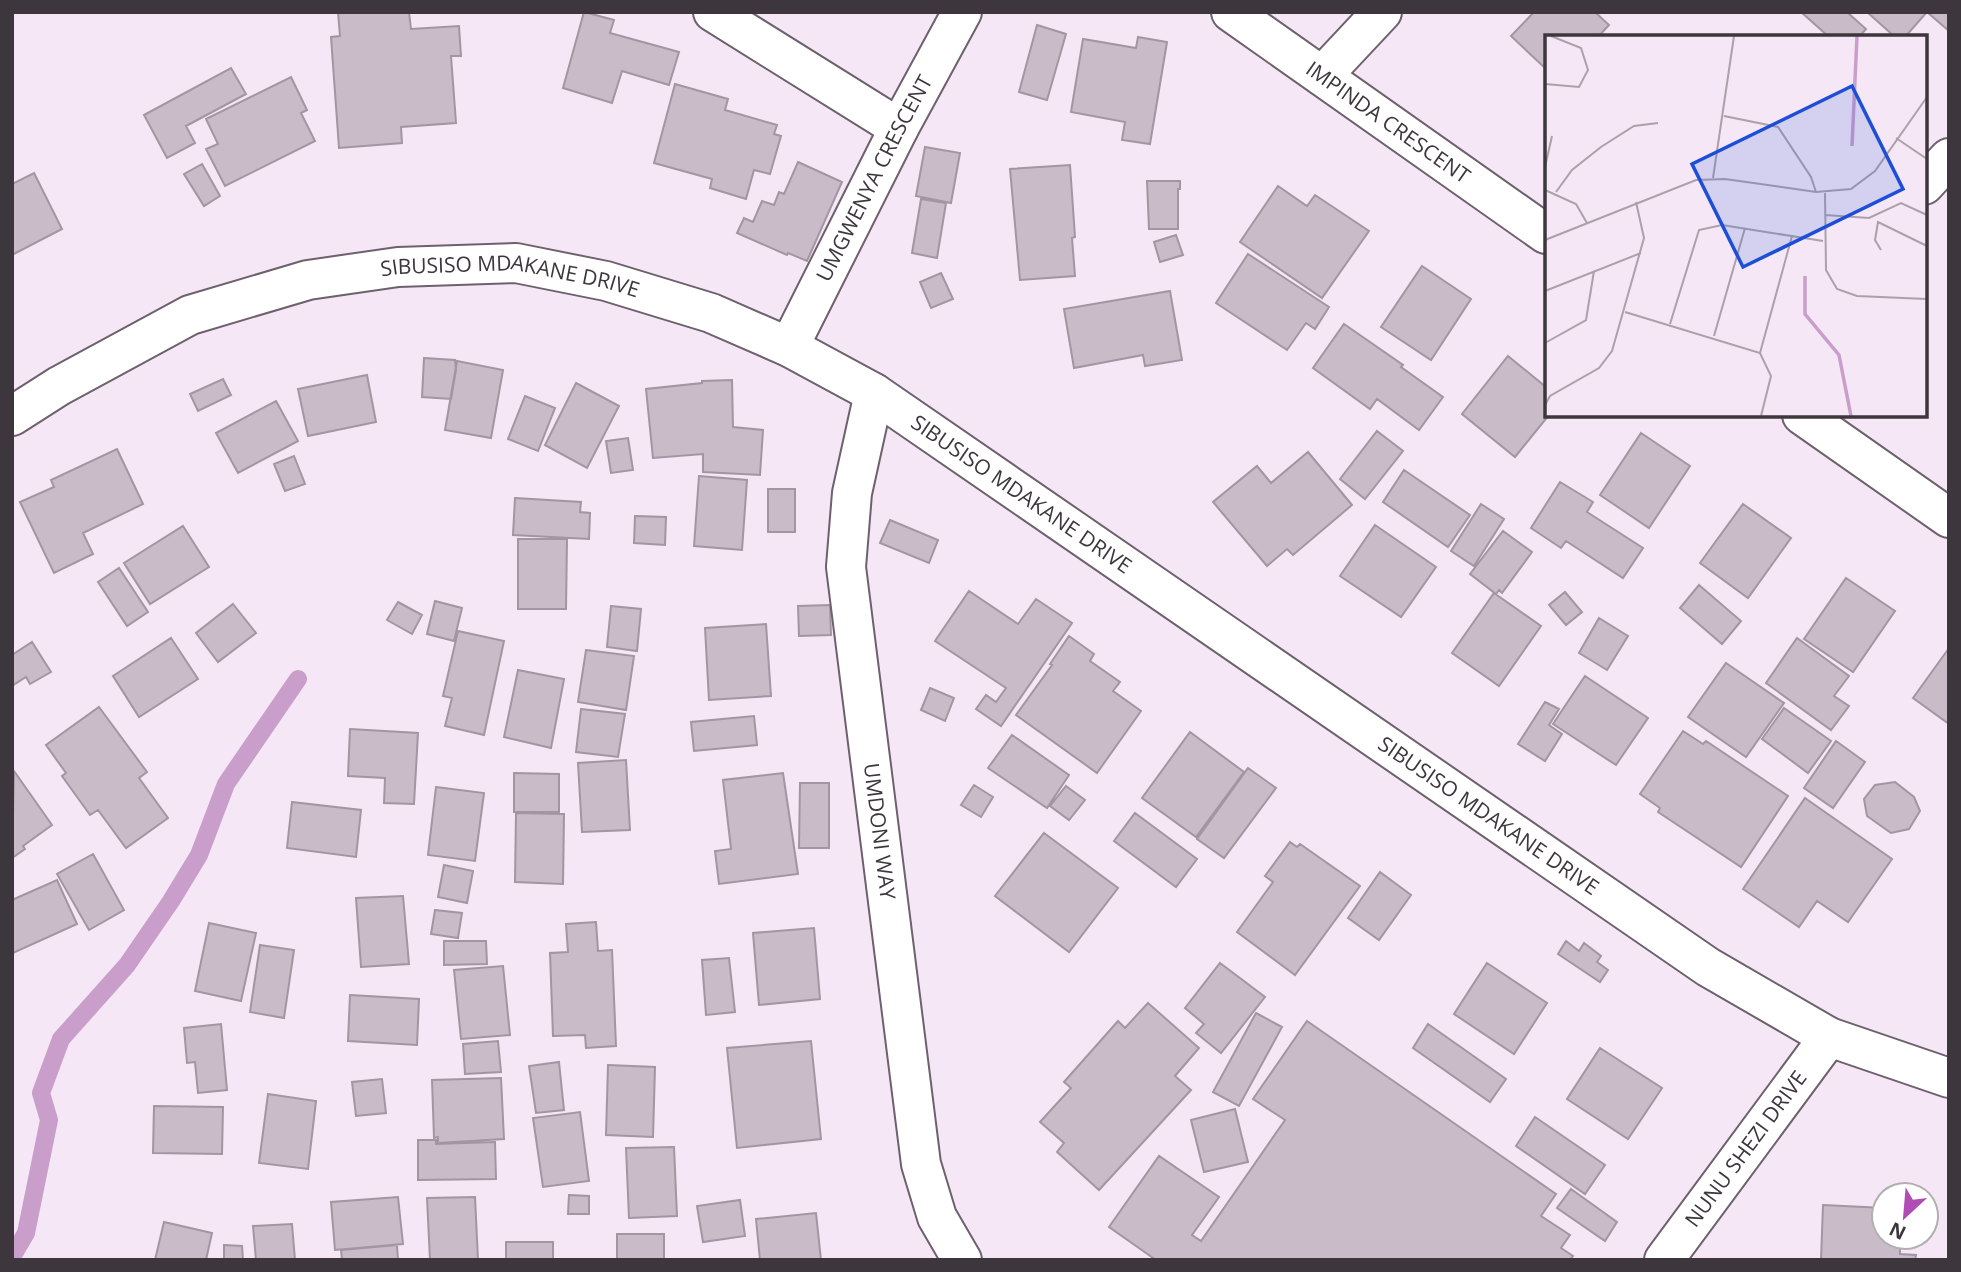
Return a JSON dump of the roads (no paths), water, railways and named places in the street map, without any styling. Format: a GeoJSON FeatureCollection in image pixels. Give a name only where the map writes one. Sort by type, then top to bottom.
{"type":"FeatureCollection","features":[{"type":"Feature","properties":{"kind":"street"},"geometry":{"type":"LineString","coordinates":[[713,12],[899,128]]}},
{"type":"Feature","properties":{"kind":"street","name":"UMGWENYA CRESCENT"},"geometry":{"type":"LineString","coordinates":[[789,347],[899,128],[962,12]]}},
{"type":"Feature","properties":{"kind":"street","name":"IMPINDA CRESCENT"},"geometry":{"type":"LineString","coordinates":[[1231,12],[1545,233]]}},
{"type":"Feature","properties":{"kind":"street"},"geometry":{"type":"LineString","coordinates":[[1322,76],[1382,12]]}},
{"type":"Feature","properties":{"kind":"street"},"geometry":{"type":"LineString","coordinates":[[1926,183],[1949,158]]}},
{"type":"Feature","properties":{"kind":"street","name":"SIBUSISO MDAKANE DRIVE"},"geometry":{"type":"LineString","coordinates":[[12,416],[59,386],[190,315],[308,280],[398,267],[516,263],[606,281],[711,313],[789,347],[874,393],[1708,967],[1829,1037],[1949,1078]]}},
{"type":"Feature","properties":{"kind":"street","name":"UMDONI WAY"},"geometry":{"type":"LineString","coordinates":[[874,393],[852,493],[846,567],[920,1164],[937,1217],[962,1260]]}},
{"type":"Feature","properties":{"kind":"street"},"geometry":{"type":"LineString","coordinates":[[1803,416],[1949,518]]}},
{"type":"Feature","properties":{"kind":"street","name":"NUNU SHEZI DRIVE"},"geometry":{"type":"LineString","coordinates":[[1664,1260],[1829,1037]]}},
{"type":"Feature","properties":{"kind":"waterway"},"geometry":{"type":"LineString","coordinates":[[12,1257],[26,1233],[49,1120],[41,1093],[61,1039],[127,965],[171,901],[199,855],[226,784],[298,679]]}}]}
